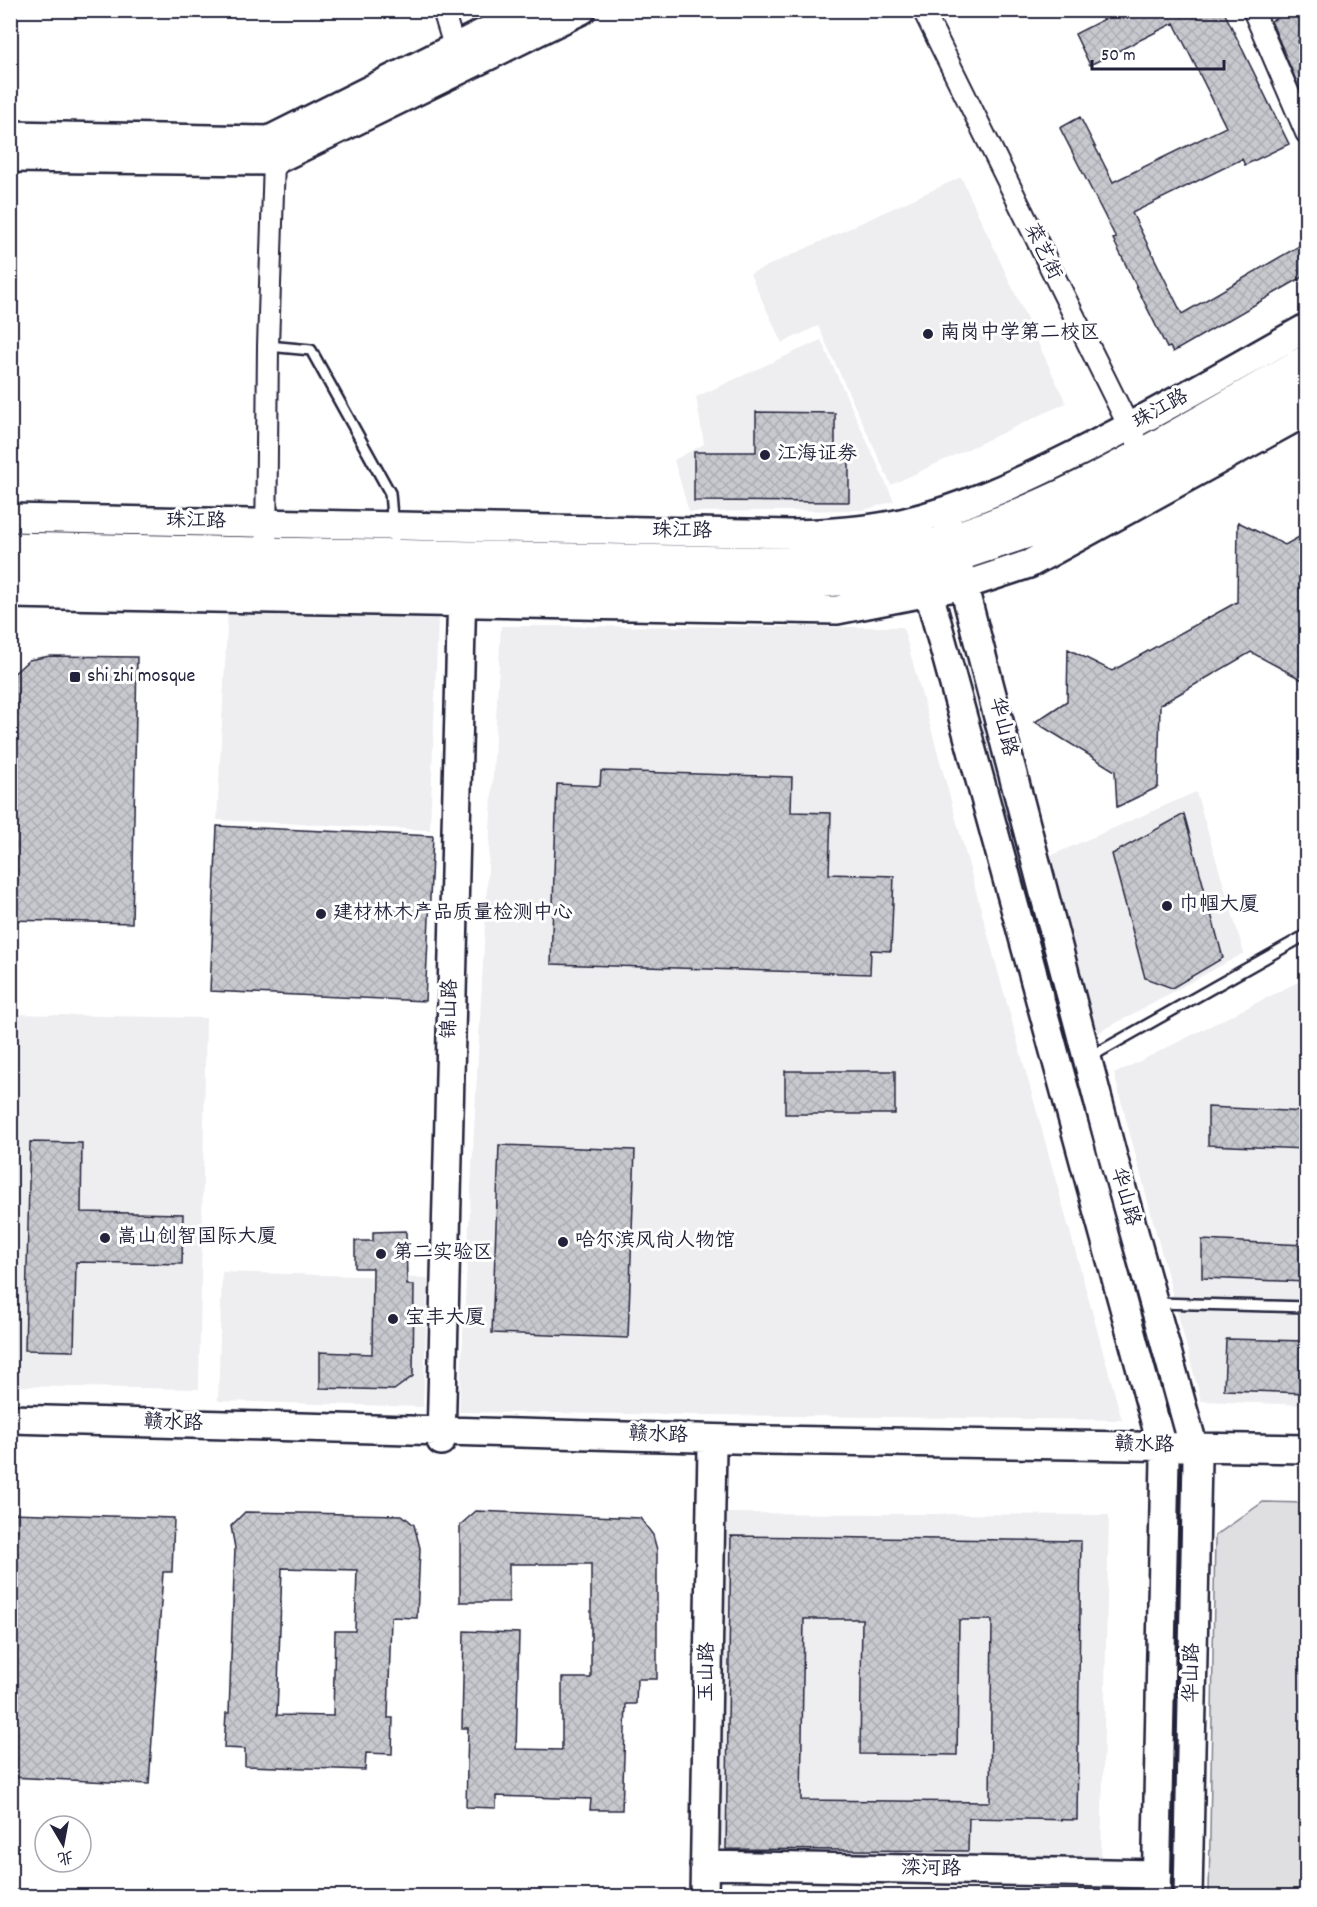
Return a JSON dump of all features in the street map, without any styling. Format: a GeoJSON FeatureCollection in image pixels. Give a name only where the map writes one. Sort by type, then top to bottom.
{"type":"FeatureCollection","features":[{"type":"Feature","properties":{"kind":"main road"},"geometry":{"type":"LineString","coordinates":[[10,158],[274,161],[458,59],[529,10]]}},
{"type":"Feature","properties":{"kind":"main road"},"geometry":{"type":"LineString","coordinates":[[10,135],[269,140],[458,59],[582,10]]}},
{"type":"Feature","properties":{"kind":"main road","name":"珠江路"},"geometry":{"type":"LineString","coordinates":[[10,546],[395,555],[786,561],[852,559],[922,570],[965,585],[1029,564],[1146,460],[1306,328]]}},
{"type":"Feature","properties":{"kind":"main road","name":"珠江路"},"geometry":{"type":"LineString","coordinates":[[10,594],[462,590],[823,583],[868,580],[922,570],[955,548],[1037,531],[1306,359]]}},
{"type":"Feature","properties":{"kind":"main road","name":"珠江路"},"geometry":{"type":"LineString","coordinates":[[1146,460],[1306,383]]}},
{"type":"Feature","properties":{"kind":"main road","name":"珠江路"},"geometry":{"type":"LineString","coordinates":[[10,518],[791,534],[858,530],[907,522],[944,511],[1027,479],[1146,460],[1306,412]]}},
{"type":"Feature","properties":{"kind":"main road","name":"华山路"},"geometry":{"type":"LineString","coordinates":[[944,511],[1088,1058],[1196,1453],[1188,1896]]}},
{"type":"Feature","properties":{"kind":"main road","name":"华山路"},"geometry":{"type":"LineString","coordinates":[[907,522],[1163,1452],[1156,1885]]}},
{"type":"Feature","properties":{"kind":"main road","name":"珠江路"},"geometry":{"type":"LineString","coordinates":[[10,568],[462,590]]}},
{"type":"Feature","properties":{"kind":"main road","name":"锦山路"},"geometry":{"type":"LineString","coordinates":[[441,1436],[462,590]]}},
{"type":"Feature","properties":{"kind":"main road","name":"赣水路"},"geometry":{"type":"LineString","coordinates":[[10,1419],[712,1447],[1163,1452]]}},
{"type":"Feature","properties":{"kind":"main road","name":"赣水路"},"geometry":{"type":"LineString","coordinates":[[10,1432],[441,1436],[1163,1452],[1306,1461]]}},
{"type":"Feature","properties":{"kind":"main road","name":"玉山路"},"geometry":{"type":"LineString","coordinates":[[704,1896],[712,1447]]}},
{"type":"Feature","properties":{"kind":"main road","name":"赣水路"},"geometry":{"type":"LineString","coordinates":[[1196,1453],[1306,1449]]}},
{"type":"Feature","properties":{"kind":"main road","name":"滦河路"},"geometry":{"type":"LineString","coordinates":[[704,1865],[1156,1885]]}},
{"type":"Feature","properties":{"kind":"street"},"geometry":{"type":"LineString","coordinates":[[443,10],[458,59]]}},
{"type":"Feature","properties":{"kind":"street","name":"菜艺街"},"geometry":{"type":"LineString","coordinates":[[923,10],[1146,460]]}},
{"type":"Feature","properties":{"kind":"street"},"geometry":{"type":"LineString","coordinates":[[1253,10],[1306,133]]}},
{"type":"Feature","properties":{"kind":"street"},"geometry":{"type":"LineString","coordinates":[[266,552],[268,346],[274,161]]}},
{"type":"Feature","properties":{"kind":"lane"},"geometry":{"type":"LineString","coordinates":[[268,346],[311,350],[390,493],[395,555]]}},
{"type":"Feature","properties":{"kind":"lane"},"geometry":{"type":"LineString","coordinates":[[1088,1058],[1306,934]]}},
{"type":"Feature","properties":{"kind":"lane"},"geometry":{"type":"LineString","coordinates":[[1154,1303],[1306,1307]]}},
{"type":"Feature","properties":{"kind":"shaded area","name":"南岗中学第二校区"},"geometry":{"type":"Polygon","coordinates":[[[961,177],[1066,403],[891,485],[818,326],[782,343],[750,274],[961,177]]]}},
{"type":"Feature","properties":{"kind":"shaded area"},"geometry":{"type":"Polygon","coordinates":[[[821,340],[894,501],[864,510],[689,512],[674,460],[704,444],[696,397],[821,340]]]}},
{"type":"Feature","properties":{"kind":"shaded area"},"geometry":{"type":"Polygon","coordinates":[[[228,606],[438,618],[430,830],[217,820],[228,606]]]}},
{"type":"Feature","properties":{"kind":"shaded area"},"geometry":{"type":"Polygon","coordinates":[[[501,626],[903,627],[1122,1420],[459,1412],[501,626]]]}},
{"type":"Feature","properties":{"kind":"shaded area"},"geometry":{"type":"Polygon","coordinates":[[[1196,792],[1244,953],[1096,1034],[1050,856],[1196,792]]]}},
{"type":"Feature","properties":{"kind":"shaded area"},"geometry":{"type":"Polygon","coordinates":[[[1306,978],[1306,1405],[1201,1401],[1114,1074],[1306,978]]]}},
{"type":"Feature","properties":{"kind":"shaded area"},"geometry":{"type":"Polygon","coordinates":[[[11,1014],[206,1018],[199,1389],[11,1386],[11,1014]]]}},
{"type":"Feature","properties":{"kind":"shaded area"},"geometry":{"type":"Polygon","coordinates":[[[222,1272],[428,1278],[423,1407],[218,1401],[222,1272]]]}},
{"type":"Feature","properties":{"kind":"shaded area"},"geometry":{"type":"Polygon","coordinates":[[[1263,1502],[1306,1503],[1306,1896],[1209,1896],[1215,1536],[1263,1502]]]}},
{"type":"Feature","properties":{"kind":"shaded area"},"geometry":{"type":"Polygon","coordinates":[[[724,1513],[1109,1515],[1101,1861],[718,1855],[724,1513]]]}},
{"type":"Feature","properties":{"kind":"building"},"geometry":{"type":"Polygon","coordinates":[[[1122,10],[1223,10],[1289,144],[1245,165],[1242,159],[1132,213],[1182,314],[1306,242],[1306,275],[1173,352],[1170,347],[1167,348],[1113,239],[1116,238],[1060,128],[1080,117],[1113,182],[1226,127],[1174,23],[1090,65],[1075,34],[1122,10]]]}},
{"type":"Feature","properties":{"kind":"building"},"geometry":{"type":"Polygon","coordinates":[[[1292,10],[1306,10],[1306,37],[1298,41],[1306,60],[1306,104],[1271,21],[1292,10]]]}},
{"type":"Feature","properties":{"kind":"building","name":"江海证券"},"geometry":{"type":"Polygon","coordinates":[[[756,412],[835,413],[835,458],[849,458],[849,502],[694,501],[694,452],[756,452],[756,412]]]}},
{"type":"Feature","properties":{"kind":"building"},"geometry":{"type":"Polygon","coordinates":[[[1238,522],[1285,545],[1306,533],[1306,682],[1251,652],[1160,705],[1158,787],[1117,807],[1115,771],[1035,722],[1067,701],[1068,649],[1112,671],[1237,602],[1238,522]]]}},
{"type":"Feature","properties":{"kind":"building"},"geometry":{"type":"Polygon","coordinates":[[[50,656],[137,657],[132,923],[10,920],[10,677],[29,660],[50,656]]]}},
{"type":"Feature","properties":{"kind":"building"},"geometry":{"type":"Polygon","coordinates":[[[601,771],[792,777],[791,812],[831,813],[829,874],[894,876],[891,951],[871,950],[870,974],[551,964],[557,784],[600,786],[601,771]]]}},
{"type":"Feature","properties":{"kind":"building","name":"巾帼大厦"},"geometry":{"type":"Polygon","coordinates":[[[1184,814],[1223,958],[1172,988],[1145,978],[1112,854],[1184,814]]]}},
{"type":"Feature","properties":{"kind":"building","name":"建材林木产品质量检测中心"},"geometry":{"type":"Polygon","coordinates":[[[217,826],[433,836],[425,1001],[210,991],[217,826]]]}},
{"type":"Feature","properties":{"kind":"building"},"geometry":{"type":"Polygon","coordinates":[[[785,1071],[895,1071],[895,1114],[785,1114],[785,1071]]]}},
{"type":"Feature","properties":{"kind":"building"},"geometry":{"type":"Polygon","coordinates":[[[1208,1107],[1306,1112],[1306,1149],[1208,1145],[1208,1107]]]}},
{"type":"Feature","properties":{"kind":"building","name":"嵩山创智国际大厦"},"geometry":{"type":"Polygon","coordinates":[[[30,1142],[82,1143],[81,1212],[183,1214],[182,1264],[76,1262],[74,1351],[25,1350],[30,1142]]]}},
{"type":"Feature","properties":{"kind":"building","name":"哈尔滨风尚人物馆"},"geometry":{"type":"Polygon","coordinates":[[[499,1145],[635,1150],[628,1338],[492,1333],[499,1145]]]}},
{"type":"Feature","properties":{"kind":"building","name":"宝丰大厦"},"geometry":{"type":"Polygon","coordinates":[[[406,1231],[407,1285],[414,1285],[413,1376],[394,1390],[320,1388],[320,1352],[372,1354],[373,1268],[355,1268],[355,1241],[373,1241],[373,1232],[406,1231]]]}},
{"type":"Feature","properties":{"kind":"building"},"geometry":{"type":"Polygon","coordinates":[[[1202,1240],[1306,1245],[1306,1282],[1202,1278],[1202,1240]]]}},
{"type":"Feature","properties":{"kind":"building"},"geometry":{"type":"Polygon","coordinates":[[[1226,1339],[1306,1341],[1306,1393],[1224,1390],[1226,1339]]]}},
{"type":"Feature","properties":{"kind":"building"},"geometry":{"type":"Polygon","coordinates":[[[476,1511],[640,1518],[653,1535],[657,1550],[657,1679],[637,1679],[636,1704],[626,1704],[622,1810],[590,1810],[591,1799],[496,1796],[496,1808],[466,1807],[468,1728],[462,1728],[464,1631],[519,1633],[516,1749],[562,1750],[562,1678],[591,1678],[591,1564],[509,1564],[509,1602],[460,1602],[460,1525],[476,1511]]]}},
{"type":"Feature","properties":{"kind":"building"},"geometry":{"type":"Polygon","coordinates":[[[245,1512],[402,1515],[414,1525],[420,1548],[417,1618],[391,1617],[388,1718],[393,1718],[392,1754],[366,1753],[365,1770],[245,1766],[245,1749],[224,1748],[226,1713],[229,1713],[235,1548],[231,1526],[245,1512]],[[282,1568],[277,1715],[333,1716],[335,1631],[355,1631],[357,1570],[282,1568]]]}},
{"type":"Feature","properties":{"kind":"building"},"geometry":{"type":"Polygon","coordinates":[[[10,1513],[174,1518],[172,1572],[163,1572],[149,1784],[10,1777],[10,1513]]]}},
{"type":"Feature","properties":{"kind":"building"},"geometry":{"type":"Polygon","coordinates":[[[731,1536],[1081,1541],[1077,1820],[969,1818],[968,1851],[726,1849],[731,1536]],[[804,1619],[801,1800],[990,1802],[992,1620],[959,1620],[957,1755],[860,1754],[862,1619],[804,1619]]]}},
{"type":"Feature","properties":{"kind":"place","name":"南岗中学第二校区"},"geometry":{"type":"Point","coordinates":[928,334]}},
{"type":"Feature","properties":{"kind":"place","name":"江海证券"},"geometry":{"type":"Point","coordinates":[765,455]}},
{"type":"Feature","properties":{"kind":"place","name":"shi zhi mosque"},"geometry":{"type":"Point","coordinates":[75,677]}},
{"type":"Feature","properties":{"kind":"place","name":"巾帼大厦"},"geometry":{"type":"Point","coordinates":[1167,906]}},
{"type":"Feature","properties":{"kind":"place","name":"建材林木产品质量检测中心"},"geometry":{"type":"Point","coordinates":[321,914]}},
{"type":"Feature","properties":{"kind":"place","name":"嵩山创智国际大厦"},"geometry":{"type":"Point","coordinates":[105,1238]}},
{"type":"Feature","properties":{"kind":"place","name":"哈尔滨风尚人物馆"},"geometry":{"type":"Point","coordinates":[563,1242]}},
{"type":"Feature","properties":{"kind":"place","name":"第二实验区"},"geometry":{"type":"Point","coordinates":[381,1254]}},
{"type":"Feature","properties":{"kind":"place","name":"宝丰大厦"},"geometry":{"type":"Point","coordinates":[393,1319]}}]}
